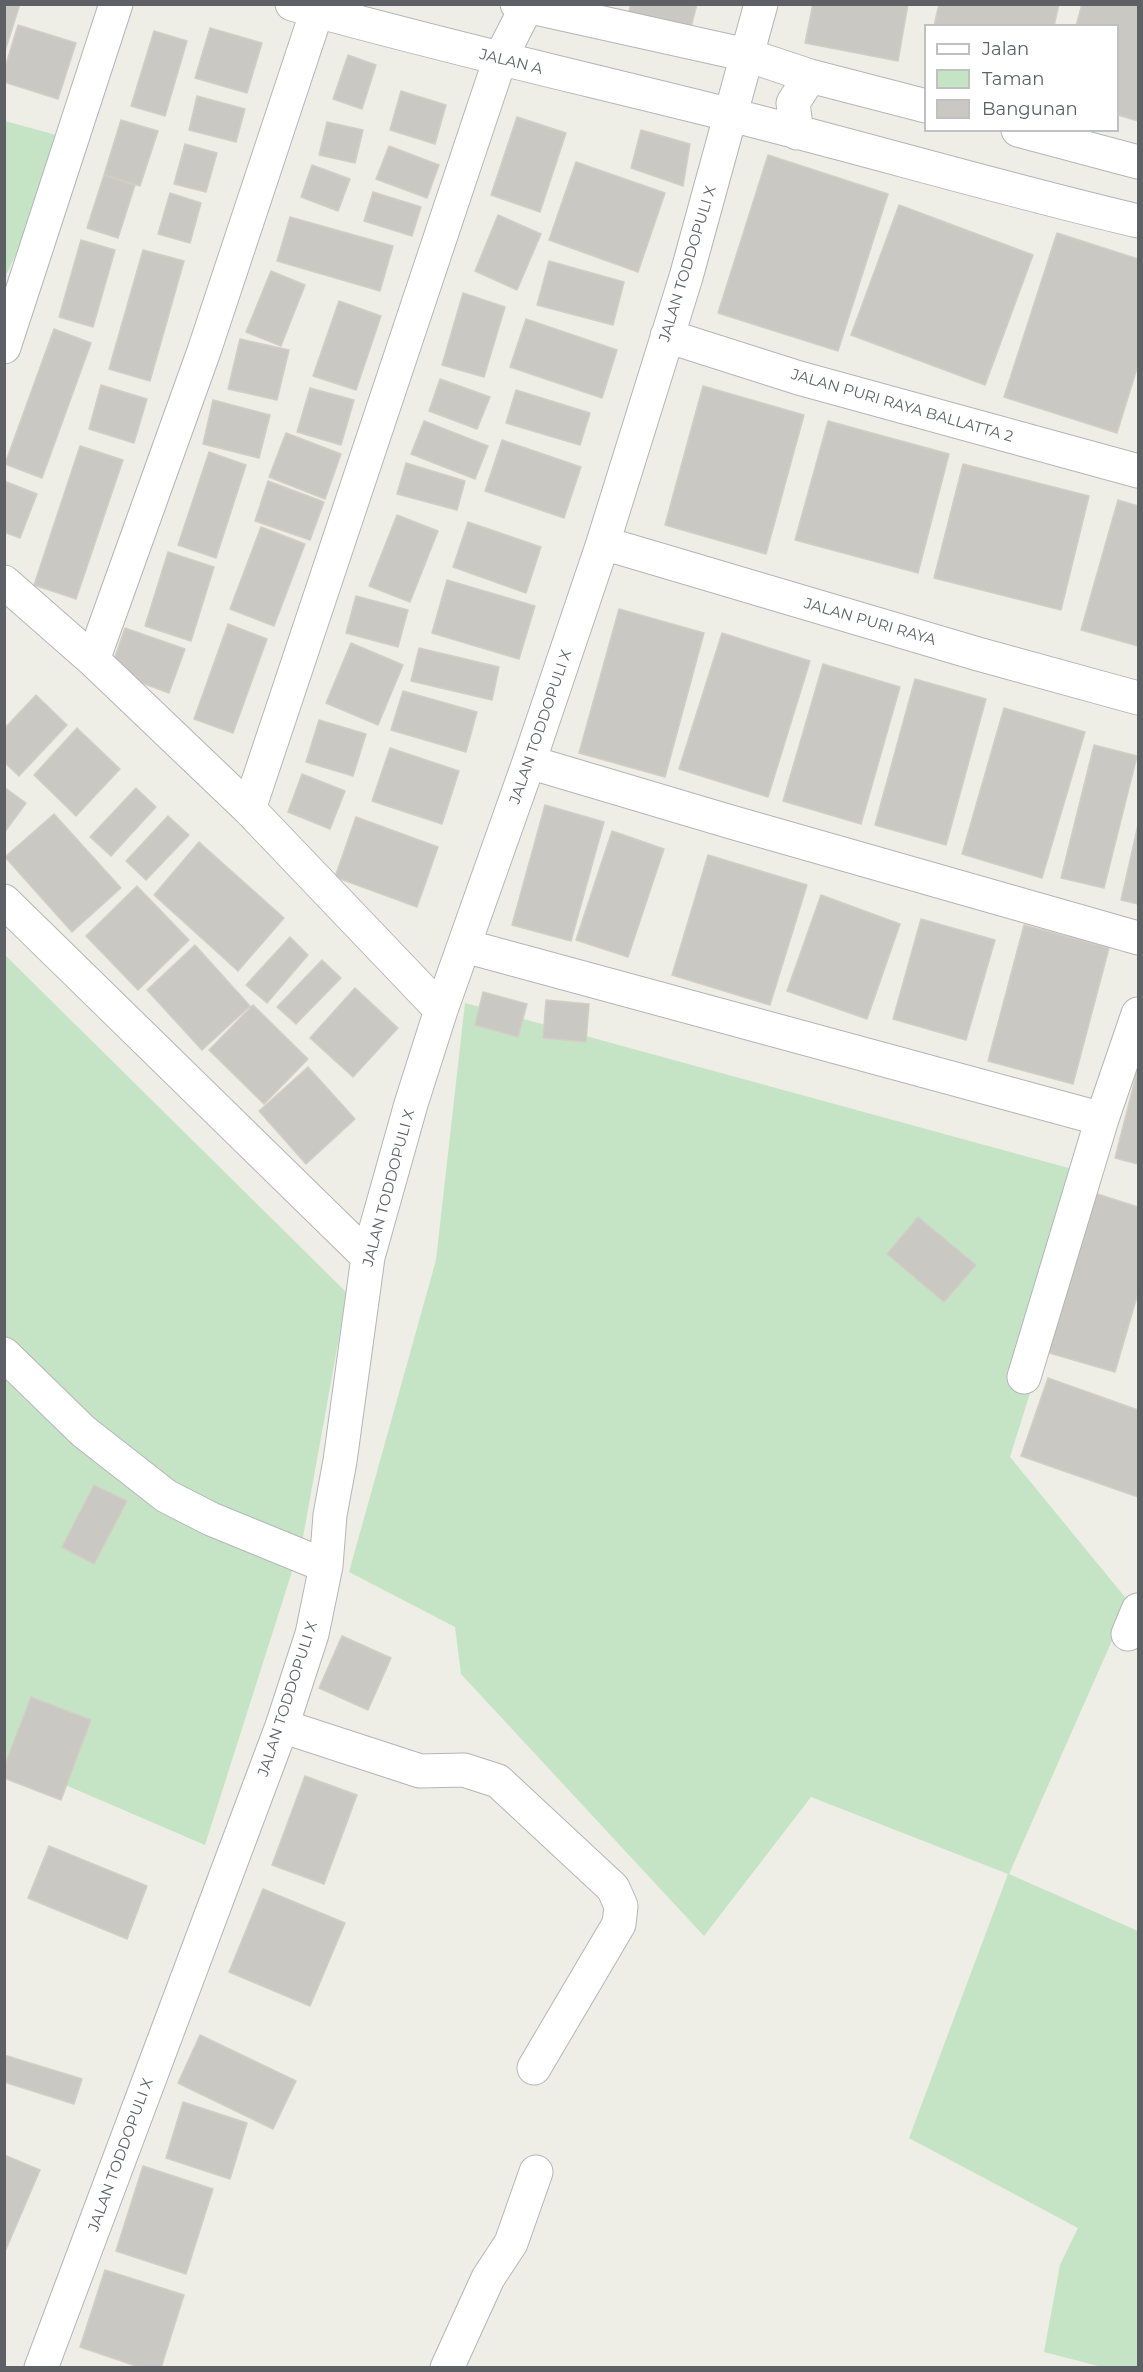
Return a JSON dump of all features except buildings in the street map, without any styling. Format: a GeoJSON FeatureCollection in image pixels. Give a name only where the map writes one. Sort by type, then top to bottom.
{"type":"FeatureCollection","features":[{"type":"Feature","properties":{"kind":"street"},"geometry":{"type":"LineString","coordinates":[[4,347],[116,4]]}},
{"type":"Feature","properties":{"kind":"street","name":"JALAN TODDOPULI X"},"geometry":{"type":"LineString","coordinates":[[41,2367],[282,1726],[312,1634],[326,1566],[330,1515],[340,1461],[368,1257],[411,1104],[441,1010],[529,762],[603,543],[732,116],[761,4]]}},
{"type":"Feature","properties":{"kind":"street"},"geometry":{"type":"LineString","coordinates":[[249,809],[500,59],[524,5],[747,55],[810,76],[924,105]]}},
{"type":"Feature","properties":{"kind":"street"},"geometry":{"type":"LineString","coordinates":[[93,660],[208,340],[322,9]]}},
{"type":"Feature","properties":{"kind":"street","name":"JALAN A"},"geometry":{"type":"LineString","coordinates":[[322,9],[500,59],[732,116],[1022,194],[1138,221]]}},
{"type":"Feature","properties":{"kind":"street"},"geometry":{"type":"LineString","coordinates":[[797,133],[793,103],[810,76]]}},
{"type":"Feature","properties":{"kind":"street"},"geometry":{"type":"LineString","coordinates":[[1026,132],[1138,162]]}},
{"type":"Feature","properties":{"kind":"street","name":"JALAN PURI RAYA BALLATTA 2"},"geometry":{"type":"LineString","coordinates":[[667,336],[799,378],[1138,471]]}},
{"type":"Feature","properties":{"kind":"street","name":"JALAN PURI RAYA"},"geometry":{"type":"LineString","coordinates":[[603,543],[978,654],[1138,698]]}},
{"type":"Feature","properties":{"kind":"street"},"geometry":{"type":"LineString","coordinates":[[4,582],[93,660],[249,809],[441,1010]]}},
{"type":"Feature","properties":{"kind":"street"},"geometry":{"type":"LineString","coordinates":[[529,762],[1138,938]]}},
{"type":"Feature","properties":{"kind":"street"},"geometry":{"type":"LineString","coordinates":[[4,900],[368,1257]]}},
{"type":"Feature","properties":{"kind":"street"},"geometry":{"type":"LineString","coordinates":[[465,946],[1102,1119]]}},
{"type":"Feature","properties":{"kind":"street"},"geometry":{"type":"LineString","coordinates":[[1024,1377],[1102,1119],[1138,1014]]}},
{"type":"Feature","properties":{"kind":"street"},"geometry":{"type":"LineString","coordinates":[[4,1354],[83,1431],[166,1496],[212,1519],[326,1566]]}},
{"type":"Feature","properties":{"kind":"street"},"geometry":{"type":"LineString","coordinates":[[282,1726],[420,1771],[464,1770],[498,1781],[614,1888],[621,1906],[619,1924],[534,2068]]}},
{"type":"Feature","properties":{"kind":"street"},"geometry":{"type":"LineString","coordinates":[[447,2367],[488,2278],[511,2243],[536,2172]]}},
{"type":"Feature","properties":{"kind":"green space"},"geometry":{"type":"Polygon","coordinates":[[[5,121],[71,139],[5,277],[5,121]]]}},
{"type":"Feature","properties":{"kind":"green space"},"geometry":{"type":"Polygon","coordinates":[[[5,955],[347,1293],[303,1537],[205,1845],[7,1760],[5,1764],[5,955]]]}},
{"type":"Feature","properties":{"kind":"green space"},"geometry":{"type":"Polygon","coordinates":[[[465,1003],[1098,1176],[1010,1457],[1129,1602],[1009,1874],[1138,1931],[1138,2367],[1102,2367],[1044,2352],[1060,2265],[1078,2228],[909,2138],[1008,1874],[811,1797],[704,1936],[461,1674],[455,1627],[349,1572],[436,1260],[465,1003]]]}}]}
